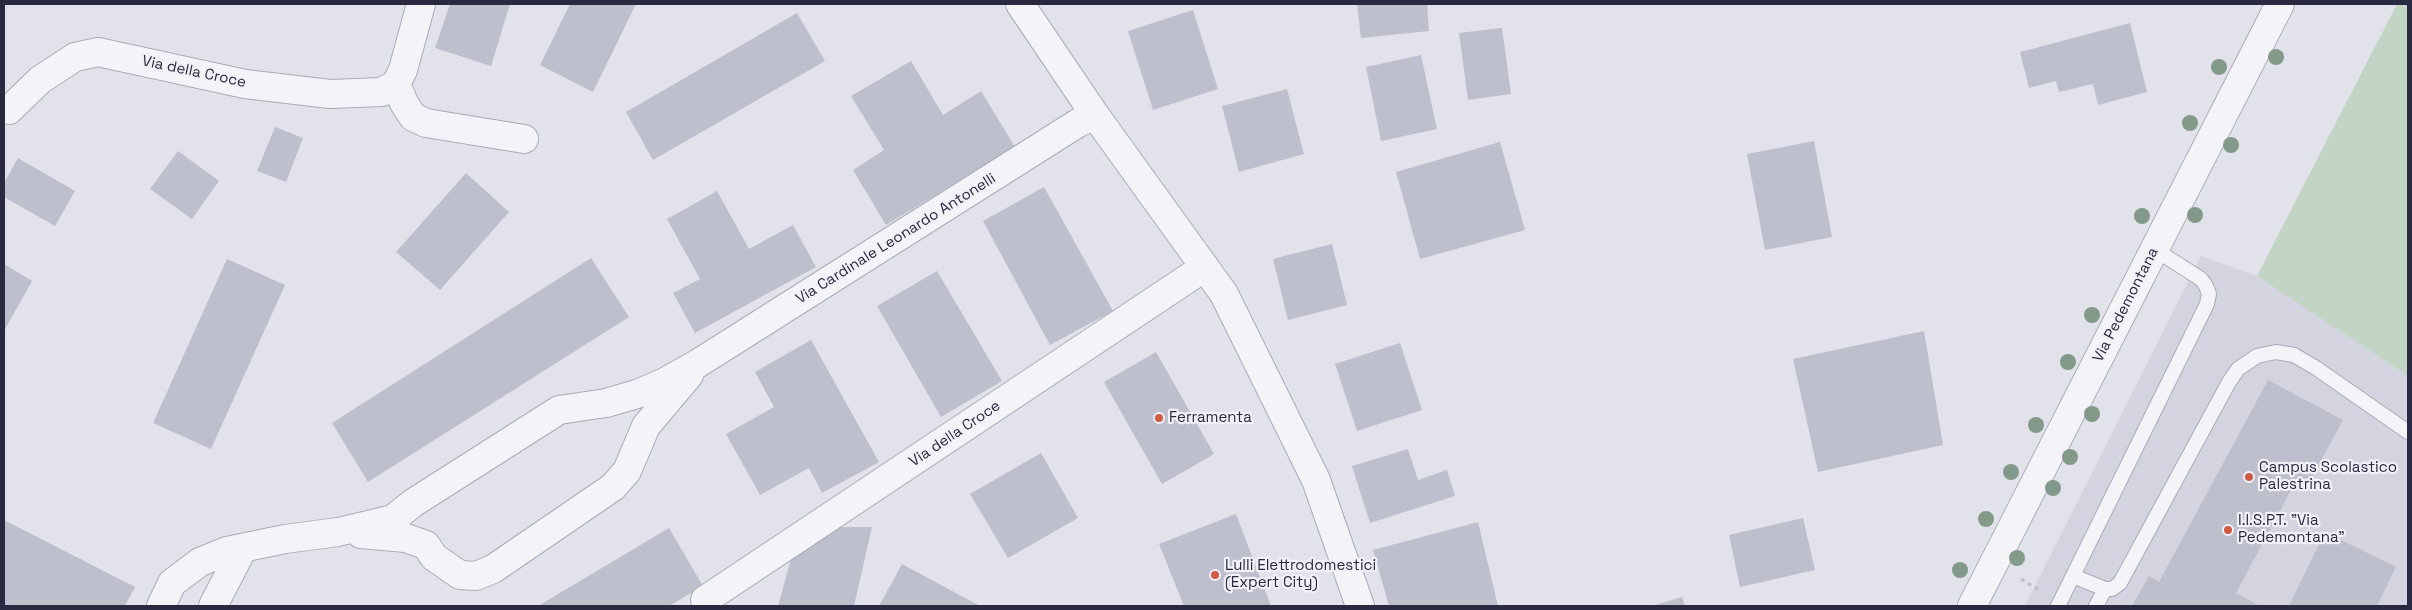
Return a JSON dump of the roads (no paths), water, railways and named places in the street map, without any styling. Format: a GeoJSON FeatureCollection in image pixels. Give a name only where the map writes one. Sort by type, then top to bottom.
{"type":"FeatureCollection","features":[{"type":"Feature","properties":{"kind":"street"},"geometry":{"type":"LineString","coordinates":[[421,4],[404,70],[396,84],[404,103],[413,117],[419,120],[524,139]]}},
{"type":"Feature","properties":{"kind":"street"},"geometry":{"type":"LineString","coordinates":[[1020,4],[1095,116],[1224,294],[1316,480],[1360,606]]}},
{"type":"Feature","properties":{"kind":"street","name":"Via Pedemontana"},"geometry":{"type":"LineString","coordinates":[[1972,606],[2280,4]]}},
{"type":"Feature","properties":{"kind":"street","name":"Via della Croce"},"geometry":{"type":"LineString","coordinates":[[9,110],[40,80],[54,70],[75,57],[98,52],[191,74],[286,90],[330,94],[382,92],[396,84]]}},
{"type":"Feature","properties":{"kind":"street","name":"Via Cardinale Leonardo Antonelli"},"geometry":{"type":"LineString","coordinates":[[160,606],[172,583],[200,562],[243,548],[338,532],[393,519],[413,503],[559,410],[606,402],[637,394],[697,364],[1078,123],[1095,116]]}},
{"type":"Feature","properties":{"kind":"street","name":"Via della Croce"},"geometry":{"type":"LineString","coordinates":[[705,600],[1205,267]]}},
{"type":"Feature","properties":{"kind":"street","name":"Via Cardinale Leonardo Antonelli"},"geometry":{"type":"LineString","coordinates":[[338,532],[406,538],[426,545],[434,557],[460,575],[476,576],[494,569],[613,487],[627,471],[646,426],[697,364]]}},
{"type":"Feature","properties":{"kind":"street"},"geometry":{"type":"LineString","coordinates":[[213,606],[243,548]]}},
{"type":"Feature","properties":{"kind":"lane"},"geometry":{"type":"LineString","coordinates":[[2058,606],[2207,304],[2208,294],[2206,286],[2201,279],[2154,249]]}},
{"type":"Feature","properties":{"kind":"lane"},"geometry":{"type":"LineString","coordinates":[[2073,576],[2105,590],[2112,589],[2120,583],[2229,382],[2238,369],[2252,358],[2276,352],[2294,355],[2316,368],[2408,432]]}},
{"type":"Feature","properties":{"kind":"lane"},"geometry":{"type":"LineString","coordinates":[[2096,606],[2105,590]]}},
{"type":"Feature","properties":{"kind":"place","name":"Ferramenta"},"geometry":{"type":"Point","coordinates":[1159,418]}},
{"type":"Feature","properties":{"kind":"place","name":"Campus Scolastico Palestrina"},"geometry":{"type":"Point","coordinates":[2249,477]}},
{"type":"Feature","properties":{"kind":"place","name":"I.I.S.P.T. \"Via Pedemontana\""},"geometry":{"type":"Point","coordinates":[2228,530]}},
{"type":"Feature","properties":{"kind":"place","name":"Lulli Elettrodomestici (Expert City)"},"geometry":{"type":"Point","coordinates":[1215,575]}}]}
